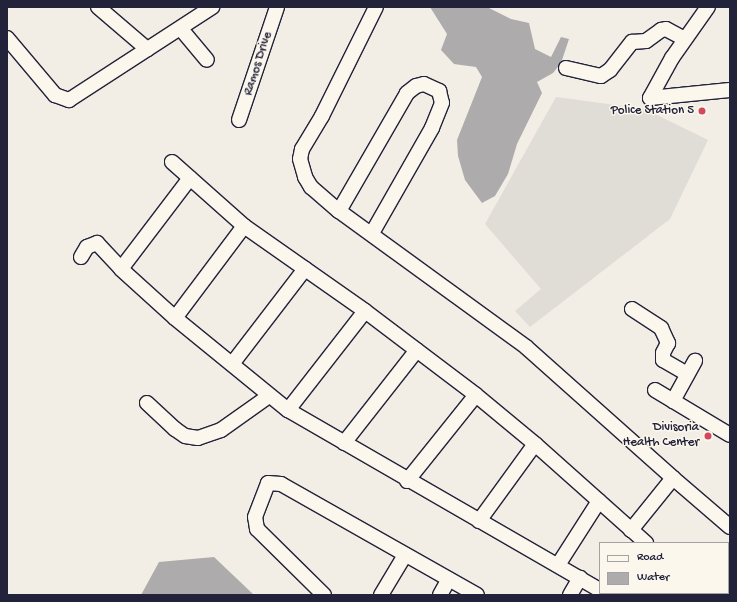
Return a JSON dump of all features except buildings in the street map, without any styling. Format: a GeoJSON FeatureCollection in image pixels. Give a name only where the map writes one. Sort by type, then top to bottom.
{"type":"FeatureCollection","features":[{"type":"Feature","properties":{"kind":"street"},"geometry":{"type":"LineString","coordinates":[[98,7],[147,49]]}},
{"type":"Feature","properties":{"kind":"street"},"geometry":{"type":"LineString","coordinates":[[7,38],[55,95],[64,100],[76,97],[147,49],[181,29],[212,7]]}},
{"type":"Feature","properties":{"kind":"street","name":"Ramos Drive"},"geometry":{"type":"LineString","coordinates":[[239,120],[277,7]]}},
{"type":"Feature","properties":{"kind":"street"},"geometry":{"type":"LineString","coordinates":[[376,7],[301,154],[302,169],[311,187],[339,211],[372,233],[521,343],[730,527]]}},
{"type":"Feature","properties":{"kind":"street"},"geometry":{"type":"LineString","coordinates":[[708,7],[685,39],[650,98],[730,90]]}},
{"type":"Feature","properties":{"kind":"street"},"geometry":{"type":"LineString","coordinates":[[181,29],[207,60]]}},
{"type":"Feature","properties":{"kind":"street"},"geometry":{"type":"LineString","coordinates":[[566,68],[601,76],[610,70],[632,42],[646,41],[661,30],[666,29],[685,39]]}},
{"type":"Feature","properties":{"kind":"street"},"geometry":{"type":"LineString","coordinates":[[339,211],[407,93],[416,86],[424,84],[439,91],[442,103],[432,128],[372,233]]}},
{"type":"Feature","properties":{"kind":"street"},"geometry":{"type":"LineString","coordinates":[[172,162],[244,226],[364,311],[476,395],[535,444],[645,542]]}},
{"type":"Feature","properties":{"kind":"street"},"geometry":{"type":"LineString","coordinates":[[121,269],[190,178]]}},
{"type":"Feature","properties":{"kind":"street"},"geometry":{"type":"LineString","coordinates":[[175,318],[244,226]]}},
{"type":"Feature","properties":{"kind":"street"},"geometry":{"type":"LineString","coordinates":[[81,257],[87,247],[97,243],[121,269],[175,318],[288,410],[407,481],[599,589]]}},
{"type":"Feature","properties":{"kind":"street"},"geometry":{"type":"LineString","coordinates":[[232,364],[305,269]]}},
{"type":"Feature","properties":{"kind":"street"},"geometry":{"type":"LineString","coordinates":[[632,309],[661,328],[668,343],[663,353],[664,360],[687,374]]}},
{"type":"Feature","properties":{"kind":"street"},"geometry":{"type":"LineString","coordinates":[[288,410],[364,311]]}},
{"type":"Feature","properties":{"kind":"street"},"geometry":{"type":"LineString","coordinates":[[344,444],[417,350]]}},
{"type":"Feature","properties":{"kind":"street"},"geometry":{"type":"LineString","coordinates":[[673,401],[695,361]]}},
{"type":"Feature","properties":{"kind":"street"},"geometry":{"type":"LineString","coordinates":[[655,390],[730,435]]}},
{"type":"Feature","properties":{"kind":"street"},"geometry":{"type":"LineString","coordinates":[[407,481],[476,395]]}},
{"type":"Feature","properties":{"kind":"street"},"geometry":{"type":"LineString","coordinates":[[147,403],[175,429],[185,436],[198,438],[221,430],[269,396]]}},
{"type":"Feature","properties":{"kind":"street"},"geometry":{"type":"LineString","coordinates":[[478,521],[535,444]]}},
{"type":"Feature","properties":{"kind":"street"},"geometry":{"type":"LineString","coordinates":[[631,530],[673,478]]}},
{"type":"Feature","properties":{"kind":"street"},"geometry":{"type":"LineString","coordinates":[[324,595],[257,529],[255,517],[268,483],[281,484],[478,595]]}},
{"type":"Feature","properties":{"kind":"street"},"geometry":{"type":"LineString","coordinates":[[558,566],[599,501]]}},
{"type":"Feature","properties":{"kind":"street"},"geometry":{"type":"LineString","coordinates":[[381,595],[405,554]]}},
{"type":"Feature","properties":{"kind":"street"},"geometry":{"type":"LineString","coordinates":[[570,595],[580,578]]}},
{"type":"Feature","properties":{"kind":"street"},"geometry":{"type":"LineString","coordinates":[[440,595],[449,579]]}},
{"type":"Feature","properties":{"kind":"shaded area"},"geometry":{"type":"Polygon","coordinates":[[[556,97],[645,109],[708,140],[670,219],[530,327],[515,311],[541,289],[485,224],[556,97]]]}},
{"type":"Feature","properties":{"kind":"water"},"geometry":{"type":"Polygon","coordinates":[[[430,7],[487,7],[511,19],[529,23],[535,49],[551,57],[561,37],[569,39],[561,63],[553,73],[537,82],[542,93],[517,144],[508,174],[495,196],[482,203],[465,180],[458,156],[457,140],[482,77],[476,67],[454,64],[441,50],[447,34],[430,7]]]}},
{"type":"Feature","properties":{"kind":"water"},"geometry":{"type":"Polygon","coordinates":[[[214,557],[254,595],[141,595],[159,562],[214,557]]]}},
{"type":"Feature","properties":{"kind":"place","name":"Police Station 5"},"geometry":{"type":"Point","coordinates":[702,111]}},
{"type":"Feature","properties":{"kind":"place","name":"Divisoria Health Center"},"geometry":{"type":"Point","coordinates":[708,436]}}]}
